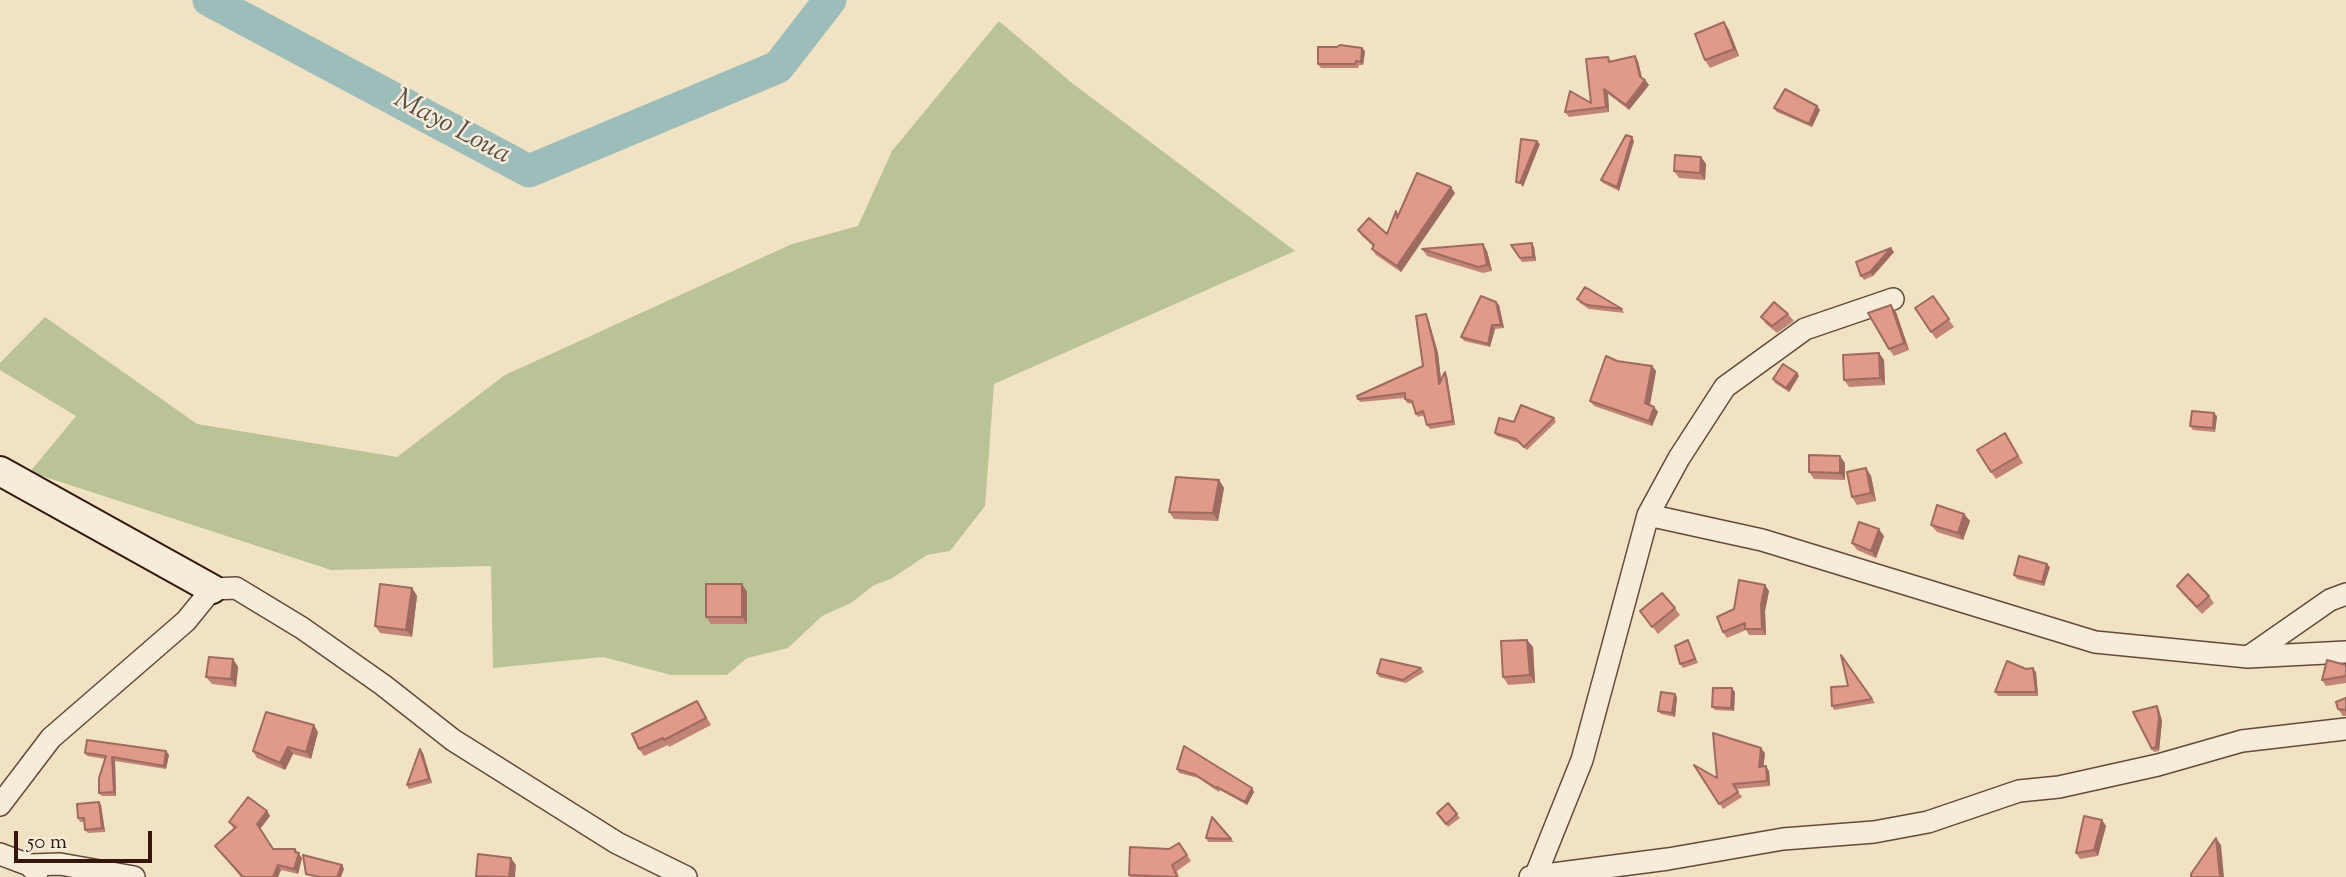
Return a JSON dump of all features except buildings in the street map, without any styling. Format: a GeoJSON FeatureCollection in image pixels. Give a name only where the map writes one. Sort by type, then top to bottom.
{"type":"FeatureCollection","features":[{"type":"Feature","properties":{"kind":"main road"},"geometry":{"type":"LineString","coordinates":[[0,471],[212,589]]}},
{"type":"Feature","properties":{"kind":"street"},"geometry":{"type":"LineString","coordinates":[[1893,299],[1805,328],[1725,387],[1679,458],[1648,515],[1582,760],[1534,876],[1668,859],[1783,839],[1874,832],[1928,822],[2019,792],[2059,787],[2158,765],[2242,740],[2346,729]]}},
{"type":"Feature","properties":{"kind":"street"},"geometry":{"type":"LineString","coordinates":[[1648,515],[1762,540],[2095,642],[2248,657],[2346,652]]}},
{"type":"Feature","properties":{"kind":"street"},"geometry":{"type":"LineString","coordinates":[[0,805],[51,738],[186,621],[212,589],[236,588],[302,628],[383,685],[453,740],[617,843],[686,877]]}},
{"type":"Feature","properties":{"kind":"street"},"geometry":{"type":"LineString","coordinates":[[2248,657],[2330,600],[2346,594]]}},
{"type":"Feature","properties":{"kind":"street"},"geometry":{"type":"LineString","coordinates":[[0,854],[35,871],[60,864],[134,877]]}},
{"type":"Feature","properties":{"kind":"green space"},"geometry":{"type":"Polygon","coordinates":[[[999,21],[1072,83],[1295,251],[994,384],[985,506],[950,551],[927,555],[891,579],[874,585],[851,603],[822,616],[788,648],[747,658],[727,675],[671,675],[603,657],[493,668],[491,566],[331,570],[30,472],[76,416],[0,370],[0,363],[45,317],[197,424],[397,457],[505,375],[792,244],[858,226],[892,151],[999,21]]]}},
{"type":"Feature","properties":{"kind":"waterway","name":"Mayo Loua"},"geometry":{"type":"LineString","coordinates":[[209,0],[529,171],[778,67],[830,0]]}}]}
